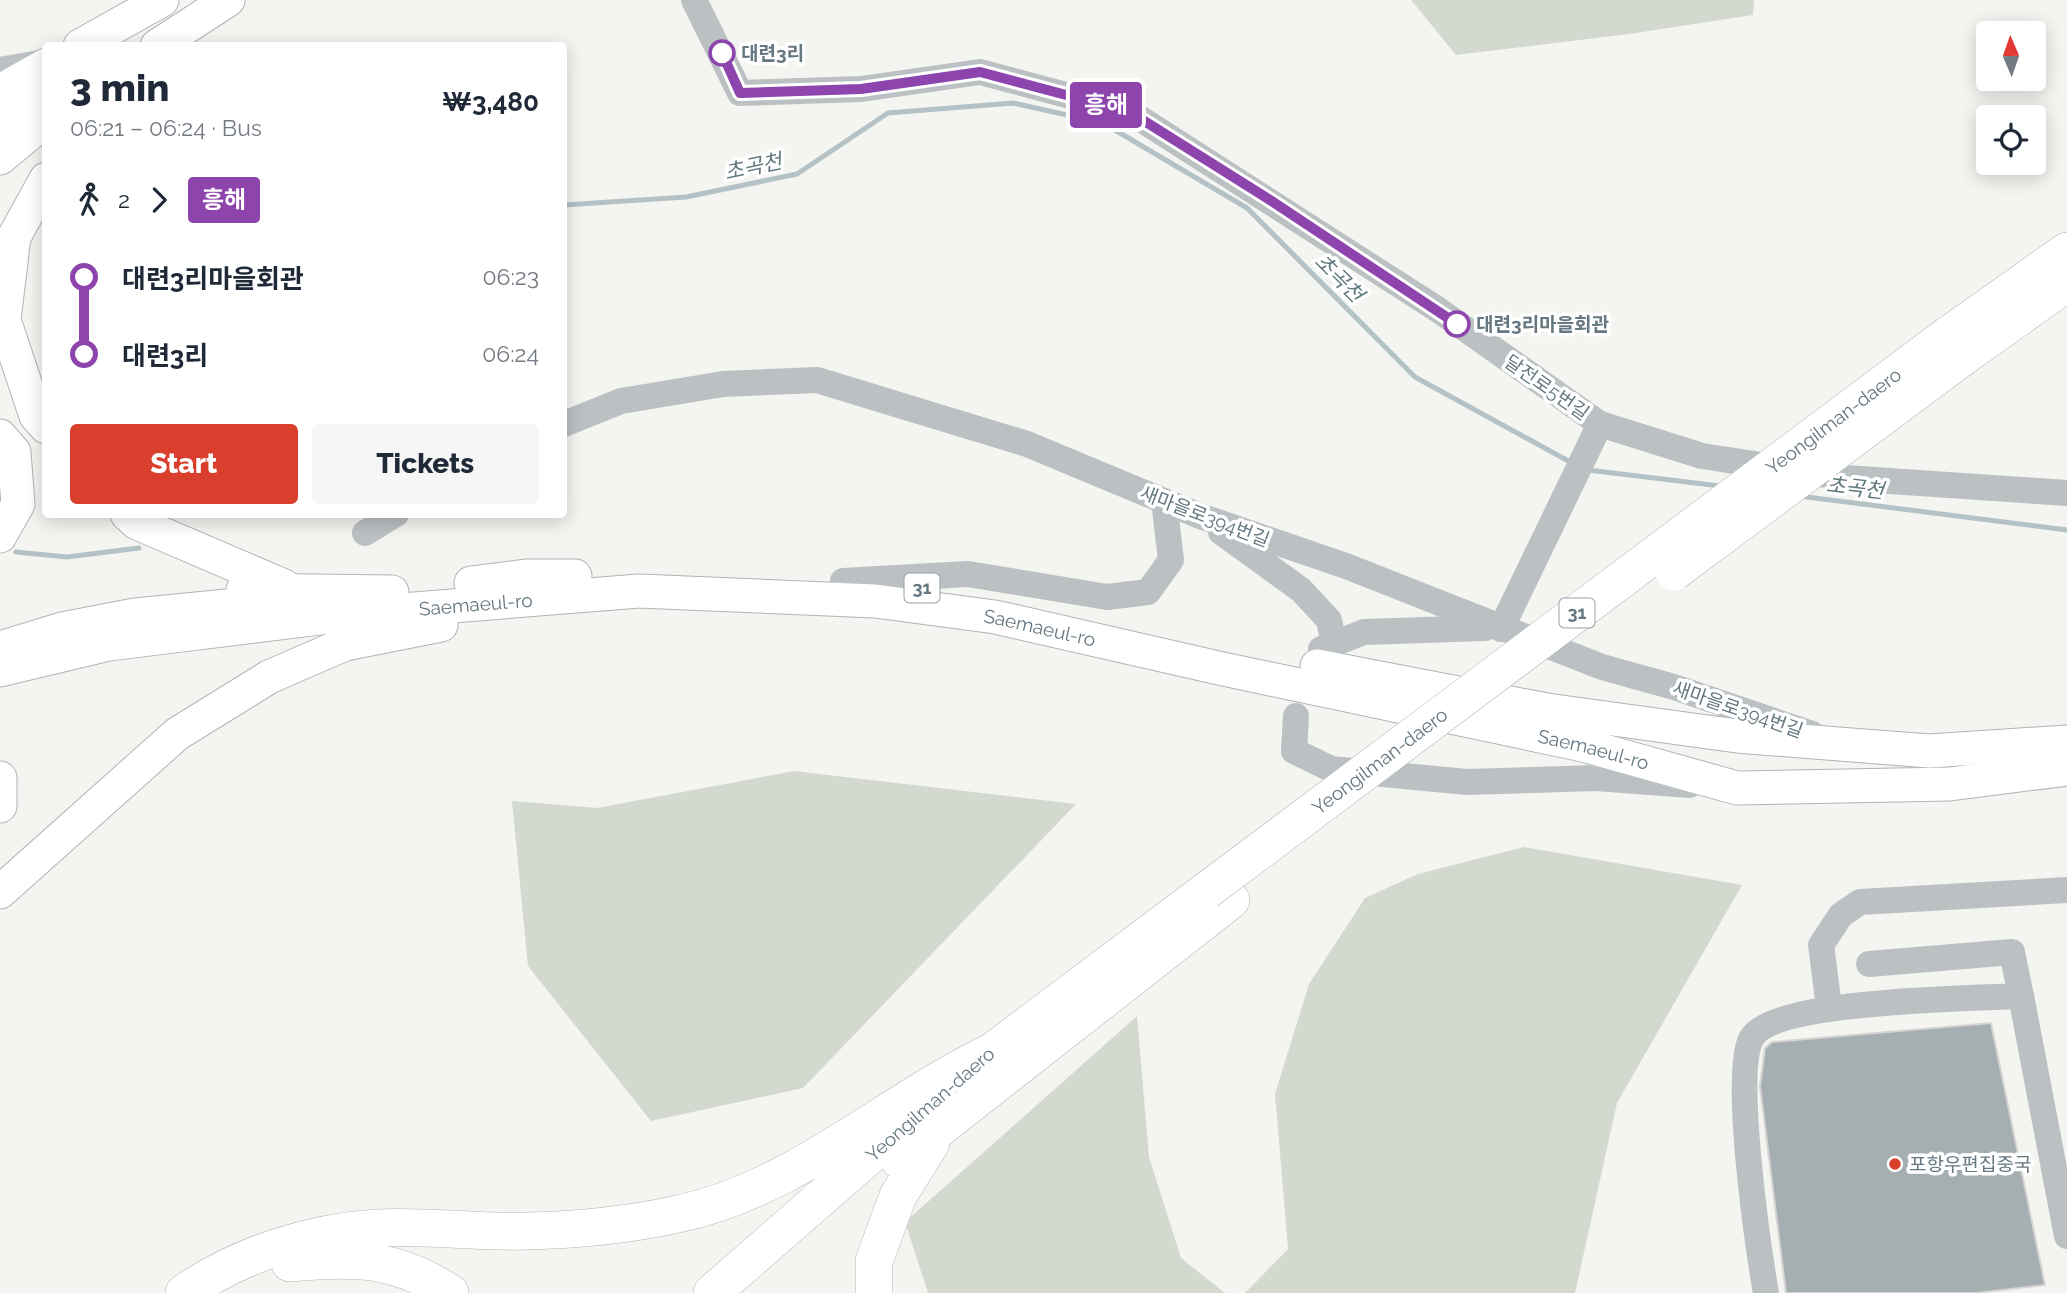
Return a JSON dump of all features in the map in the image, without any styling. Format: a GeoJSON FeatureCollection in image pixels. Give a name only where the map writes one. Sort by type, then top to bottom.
{"type":"FeatureCollection","features":[{"type":"Feature","properties":{"kind":"highway","name":"Yeongilman-daero"},"geometry":{"type":"LineString","coordinates":[[712,1293],[987,1054],[1219,895],[1955,346],[2067,251]]}},
{"type":"Feature","properties":{"kind":"highway","name":"Yeongilman-daero"},"geometry":{"type":"LineString","coordinates":[[1955,346],[2067,283]]}},
{"type":"Feature","properties":{"kind":"highway","name":"Yeongilman-daero"},"geometry":{"type":"LineString","coordinates":[[748,1293],[885,1171],[1219,895]]}},
{"type":"Feature","properties":{"kind":"highway"},"geometry":{"type":"LineString","coordinates":[[184,1293],[240,1262],[335,1233],[379,1228],[524,1232],[617,1226],[681,1214],[758,1190],[809,1163],[939,1077],[987,1054]]}},
{"type":"Feature","properties":{"kind":"highway"},"geometry":{"type":"LineString","coordinates":[[874,1293],[874,1261],[898,1196],[942,1126]]}},
{"type":"Feature","properties":{"kind":"highway"},"geometry":{"type":"LineString","coordinates":[[231,1293],[240,1283],[284,1263],[337,1258],[377,1262],[419,1273],[450,1293]]}},
{"type":"Feature","properties":{"kind":"main road"},"geometry":{"type":"LineString","coordinates":[[87,42],[162,0]]}},
{"type":"Feature","properties":{"kind":"main road"},"geometry":{"type":"LineString","coordinates":[[114,42],[172,0]]}},
{"type":"Feature","properties":{"kind":"main road"},"geometry":{"type":"LineString","coordinates":[[163,42],[230,0]]}},
{"type":"Feature","properties":{"kind":"main road"},"geometry":{"type":"LineString","coordinates":[[174,42],[230,0]]}},
{"type":"Feature","properties":{"kind":"main road"},"geometry":{"type":"LineString","coordinates":[[0,91],[42,65]]}},
{"type":"Feature","properties":{"kind":"main road"},"geometry":{"type":"LineString","coordinates":[[0,124],[42,94]]}},
{"type":"Feature","properties":{"kind":"main road"},"geometry":{"type":"LineString","coordinates":[[0,158],[42,123]]}},
{"type":"Feature","properties":{"kind":"main road"},"geometry":{"type":"LineString","coordinates":[[42,186],[14,237],[4,320],[36,416],[42,423]]}},
{"type":"Feature","properties":{"kind":"main road"},"geometry":{"type":"LineString","coordinates":[[0,436],[14,452],[18,503],[0,536]]}},
{"type":"Feature","properties":{"kind":"main road"},"geometry":{"type":"LineString","coordinates":[[132,518],[137,523],[289,589]]}},
{"type":"Feature","properties":{"kind":"main road","name":"Saemaeul-ro"},"geometry":{"type":"LineString","coordinates":[[0,648],[62,629],[135,615],[395,592],[526,576],[843,581],[946,591],[1547,710],[1737,736],[1929,751],[2067,742]]}},
{"type":"Feature","properties":{"kind":"main road"},"geometry":{"type":"LineString","coordinates":[[0,630],[90,604],[146,592],[289,589],[395,592]]}},
{"type":"Feature","properties":{"kind":"main road"},"geometry":{"type":"LineString","coordinates":[[0,892],[177,734],[269,677],[345,644],[639,591]]}},
{"type":"Feature","properties":{"kind":"main road","name":"Saemaeul-ro"},"geometry":{"type":"LineString","coordinates":[[0,670],[108,644],[326,617],[639,591],[875,601],[995,617],[1223,669],[1583,745],[1737,788],[1950,784],[2067,769]]}},
{"type":"Feature","properties":{"kind":"main road"},"geometry":{"type":"LineString","coordinates":[[0,778],[0,806]]}},
{"type":"Feature","properties":{"kind":"street","name":"달전로5번길"},"geometry":{"type":"LineString","coordinates":[[694,0],[740,93],[861,89],[980,72],[1130,112],[1437,309],[1594,435],[1702,456],[1832,476],[2067,493]]}},
{"type":"Feature","properties":{"kind":"street"},"geometry":{"type":"LineString","coordinates":[[0,70],[42,64]]}},
{"type":"Feature","properties":{"kind":"street","name":"새마을로394번길"},"geometry":{"type":"LineString","coordinates":[[567,423],[621,401],[723,384],[817,380],[1027,444],[1200,516],[1346,566],[1602,667],[1674,687],[1837,742]]}},
{"type":"Feature","properties":{"kind":"street"},"geometry":{"type":"LineString","coordinates":[[1200,516],[1301,590],[1329,621],[1328,646],[1364,632],[1501,629],[1594,435]]}},
{"type":"Feature","properties":{"kind":"street"},"geometry":{"type":"LineString","coordinates":[[843,581],[968,574],[1107,597],[1148,592],[1171,560],[1164,501]]}},
{"type":"Feature","properties":{"kind":"street"},"geometry":{"type":"LineString","coordinates":[[365,533],[389,518]]}},
{"type":"Feature","properties":{"kind":"street"},"geometry":{"type":"LineString","coordinates":[[1296,716],[1294,751],[1331,769],[1467,782],[1596,778],[1737,788]]}},
{"type":"Feature","properties":{"kind":"street"},"geometry":{"type":"LineString","coordinates":[[1829,1007],[1821,945],[1841,915],[1860,902],[2067,890]]}},
{"type":"Feature","properties":{"kind":"street"},"geometry":{"type":"LineString","coordinates":[[1869,964],[2012,952],[2067,1236]]}},
{"type":"Feature","properties":{"kind":"street"},"geometry":{"type":"LineString","coordinates":[[1766,1293],[1755,1228],[1744,1065],[1752,1037],[1774,1021],[1829,1007],[2021,996]]}},
{"type":"Feature","properties":{"kind":"shaded area"},"geometry":{"type":"Polygon","coordinates":[[[1411,0],[1754,0],[1753,15],[1629,34],[1456,55],[1411,0]]]}},
{"type":"Feature","properties":{"kind":"shaded area"},"geometry":{"type":"Polygon","coordinates":[[[794,771],[1076,804],[803,1088],[651,1121],[528,966],[512,801],[597,808],[794,771]]]}},
{"type":"Feature","properties":{"kind":"shaded area"},"geometry":{"type":"Polygon","coordinates":[[[1524,847],[1742,885],[1617,1103],[1575,1293],[1245,1293],[1288,1249],[1275,1094],[1309,984],[1365,898],[1418,874],[1524,847]]]}},
{"type":"Feature","properties":{"kind":"shaded area"},"geometry":{"type":"Polygon","coordinates":[[[1137,1016],[1149,1157],[1181,1258],[1225,1293],[928,1293],[905,1222],[1137,1016]]]}},
{"type":"Feature","properties":{"kind":"building","name":"포항우편집중국"},"geometry":{"type":"Polygon","coordinates":[[[1991,1023],[2045,1285],[1976,1293],[1786,1293],[1760,1086],[1765,1048],[1772,1042],[1991,1023]]]}},
{"type":"Feature","properties":{"kind":"waterway","name":"초곡천"},"geometry":{"type":"LineString","coordinates":[[567,205],[686,197],[797,174],[888,113],[1013,103],[1103,123],[1247,208],[1415,377],[1572,463]]}},
{"type":"Feature","properties":{"kind":"waterway","name":"초곡천"},"geometry":{"type":"LineString","coordinates":[[1588,470],[1720,486]]}},
{"type":"Feature","properties":{"kind":"waterway","name":"초곡천"},"geometry":{"type":"LineString","coordinates":[[1799,496],[2067,530]]}},
{"type":"Feature","properties":{"kind":"waterway"},"geometry":{"type":"LineString","coordinates":[[16,552],[67,557],[139,548]]}},
{"type":"Feature","properties":{"kind":"bus line","name":"흥해"},"geometry":{"type":"LineString","coordinates":[[722,53],[740,93],[861,89],[980,72],[1130,112],[1270,200],[1457,324]]}},
{"type":"Feature","properties":{"kind":"place","name":"대련3리"},"geometry":{"type":"Point","coordinates":[722,53]}},
{"type":"Feature","properties":{"kind":"place","name":"대련3리마을회관"},"geometry":{"type":"Point","coordinates":[1457,324]}},
{"type":"Feature","properties":{"kind":"place","name":"포항우편집중국"},"geometry":{"type":"Point","coordinates":[1895,1164]}}]}
